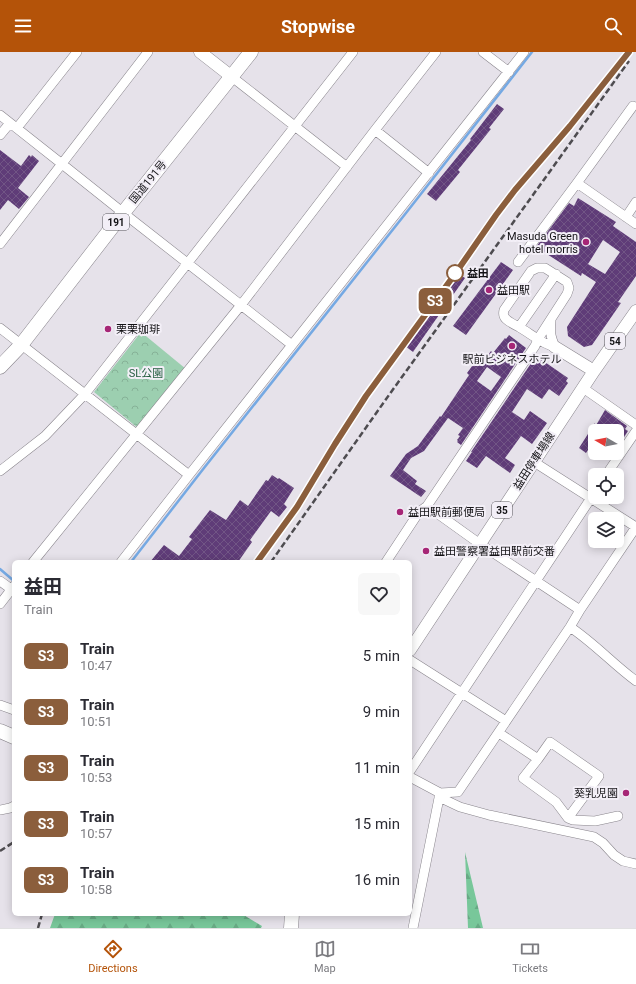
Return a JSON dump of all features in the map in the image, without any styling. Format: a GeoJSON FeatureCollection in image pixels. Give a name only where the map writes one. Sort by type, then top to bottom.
{"type":"FeatureCollection","features":[{"type":"Feature","properties":{"kind":"highway","name":"国道191号"},"geometry":{"type":"LineString","coordinates":[[0,367],[21,345],[123,213],[251,52]]}},
{"type":"Feature","properties":{"kind":"highway"},"geometry":{"type":"LineString","coordinates":[[0,731],[12,736]]}},
{"type":"Feature","properties":{"kind":"highway"},"geometry":{"type":"LineString","coordinates":[[291,928],[292,916]]}},
{"type":"Feature","properties":{"kind":"main road"},"geometry":{"type":"LineString","coordinates":[[200,52],[232,77]]}},
{"type":"Feature","properties":{"kind":"main road","name":"54"},"geometry":{"type":"LineString","coordinates":[[594,371],[636,311]]}},
{"type":"Feature","properties":{"kind":"main road"},"geometry":{"type":"LineString","coordinates":[[555,347],[594,371]]}},
{"type":"Feature","properties":{"kind":"main road","name":"益田停車場線"},"geometry":{"type":"LineString","coordinates":[[412,647],[594,371]]}},
{"type":"Feature","properties":{"kind":"street"},"geometry":{"type":"LineString","coordinates":[[0,135],[13,126],[78,52]]}},
{"type":"Feature","properties":{"kind":"street"},"geometry":{"type":"LineString","coordinates":[[0,244],[148,52]]}},
{"type":"Feature","properties":{"kind":"street"},"geometry":{"type":"LineString","coordinates":[[0,471],[45,436],[84,394],[353,52]]}},
{"type":"Feature","properties":{"kind":"street"},"geometry":{"type":"LineString","coordinates":[[35,560],[241,305],[436,52]]}},
{"type":"Feature","properties":{"kind":"street"},"geometry":{"type":"LineString","coordinates":[[483,52],[509,72]]}},
{"type":"Feature","properties":{"kind":"street"},"geometry":{"type":"LineString","coordinates":[[123,560],[524,52]]}},
{"type":"Feature","properties":{"kind":"street"},"geometry":{"type":"LineString","coordinates":[[232,77],[347,167]]}},
{"type":"Feature","properties":{"kind":"street"},"geometry":{"type":"LineString","coordinates":[[518,262],[634,106]]}},
{"type":"Feature","properties":{"kind":"street"},"geometry":{"type":"LineString","coordinates":[[0,115],[292,345]]}},
{"type":"Feature","properties":{"kind":"street"},"geometry":{"type":"LineString","coordinates":[[375,130],[429,173]]}},
{"type":"Feature","properties":{"kind":"street"},"geometry":{"type":"LineString","coordinates":[[577,184],[636,224]]}},
{"type":"Feature","properties":{"kind":"street"},"geometry":{"type":"LineString","coordinates":[[626,217],[636,202]]}},
{"type":"Feature","properties":{"kind":"street"},"geometry":{"type":"LineString","coordinates":[[387,560],[419,512],[427,506],[535,346],[538,339],[567,294],[570,288],[567,282],[545,268],[537,268],[531,271],[504,310],[503,314],[505,318],[538,339],[547,345],[555,347]]}},
{"type":"Feature","properties":{"kind":"street"},"geometry":{"type":"LineString","coordinates":[[519,327],[556,274]]}},
{"type":"Feature","properties":{"kind":"street"},"geometry":{"type":"LineString","coordinates":[[552,318],[550,329],[555,347]]}},
{"type":"Feature","properties":{"kind":"street"},"geometry":{"type":"LineString","coordinates":[[0,328],[189,474]]}},
{"type":"Feature","properties":{"kind":"street"},"geometry":{"type":"LineString","coordinates":[[583,388],[636,425]]}},
{"type":"Feature","properties":{"kind":"street"},"geometry":{"type":"LineString","coordinates":[[611,468],[636,431]]}},
{"type":"Feature","properties":{"kind":"street"},"geometry":{"type":"LineString","coordinates":[[534,462],[588,492]]}},
{"type":"Feature","properties":{"kind":"street"},"geometry":{"type":"LineString","coordinates":[[412,768],[588,503]]}},
{"type":"Feature","properties":{"kind":"street"},"geometry":{"type":"LineString","coordinates":[[439,795],[458,792],[636,527],[605,504]]}},
{"type":"Feature","properties":{"kind":"street"},"geometry":{"type":"LineString","coordinates":[[427,506],[480,544],[580,610]]}},
{"type":"Feature","properties":{"kind":"street"},"geometry":{"type":"LineString","coordinates":[[0,581],[12,588]]}},
{"type":"Feature","properties":{"kind":"street"},"geometry":{"type":"LineString","coordinates":[[0,604],[12,590]]}},
{"type":"Feature","properties":{"kind":"street"},"geometry":{"type":"LineString","coordinates":[[570,627],[584,636],[636,682]]}},
{"type":"Feature","properties":{"kind":"street"},"geometry":{"type":"LineString","coordinates":[[412,661],[506,721]]}},
{"type":"Feature","properties":{"kind":"street"},"geometry":{"type":"LineString","coordinates":[[0,705],[12,709]]}},
{"type":"Feature","properties":{"kind":"street"},"geometry":{"type":"LineString","coordinates":[[498,733],[538,759]]}},
{"type":"Feature","properties":{"kind":"street"},"geometry":{"type":"LineString","coordinates":[[568,818],[599,776],[550,742],[523,778],[556,802],[568,818],[573,820],[595,821],[618,816]]}},
{"type":"Feature","properties":{"kind":"street"},"geometry":{"type":"LineString","coordinates":[[412,778],[460,807],[489,815],[594,837],[604,843],[614,855],[622,861],[636,864]]}},
{"type":"Feature","properties":{"kind":"street"},"geometry":{"type":"LineString","coordinates":[[414,928],[439,795]]}},
{"type":"Feature","properties":{"kind":"street"},"geometry":{"type":"LineString","coordinates":[[0,810],[12,807]]}},
{"type":"Feature","properties":{"kind":"green space","name":"SL公園"},"geometry":{"type":"Polygon","coordinates":[[[141,332],[186,369],[139,429],[94,392],[141,332]]]}},
{"type":"Feature","properties":{"kind":"green space"},"geometry":{"type":"Polygon","coordinates":[[[465,852],[483,928],[468,928],[465,852]]]}},
{"type":"Feature","properties":{"kind":"green space"},"geometry":{"type":"Polygon","coordinates":[[[54,916],[245,916],[262,926],[261,928],[50,928],[54,916]]]}},
{"type":"Feature","properties":{"kind":"building"},"geometry":{"type":"Polygon","coordinates":[[[497,104],[504,109],[489,128],[491,129],[458,170],[460,172],[436,201],[427,194],[471,140],[470,139],[497,104]]]}},
{"type":"Feature","properties":{"kind":"building"},"geometry":{"type":"Polygon","coordinates":[[[0,150],[21,166],[29,155],[31,157],[32,155],[39,161],[18,188],[29,197],[19,209],[8,200],[0,210],[0,150]]]}},
{"type":"Feature","properties":{"kind":"building"},"geometry":{"type":"Polygon","coordinates":[[[578,198],[616,222],[613,226],[636,242],[636,276],[618,302],[621,303],[592,345],[584,347],[568,336],[567,327],[596,282],[582,273],[581,276],[536,247],[569,203],[574,206],[578,198]],[[603,240],[588,264],[605,274],[620,252],[603,240]]]}},
{"type":"Feature","properties":{"kind":"building","name":"益田駅"},"geometry":{"type":"Polygon","coordinates":[[[501,262],[513,270],[466,335],[453,326],[501,262]]]}},
{"type":"Feature","properties":{"kind":"building"},"geometry":{"type":"Polygon","coordinates":[[[457,273],[465,278],[413,352],[405,346],[457,273]]]}},
{"type":"Feature","properties":{"kind":"building"},"geometry":{"type":"Polygon","coordinates":[[[509,335],[526,348],[461,445],[457,442],[457,440],[460,436],[458,435],[463,428],[448,418],[424,451],[411,458],[403,470],[417,481],[415,484],[426,491],[421,497],[390,476],[406,454],[418,446],[440,416],[441,417],[469,375],[467,373],[478,358],[482,357],[485,359],[491,351],[493,353],[505,338],[506,339],[509,335]],[[487,367],[477,381],[491,391],[501,377],[487,367]]]}},
{"type":"Feature","properties":{"kind":"building"},"geometry":{"type":"Polygon","coordinates":[[[536,356],[568,378],[566,381],[568,383],[559,396],[549,389],[542,399],[527,389],[512,412],[524,420],[530,411],[547,423],[532,444],[521,436],[505,458],[515,465],[510,473],[486,456],[477,468],[466,461],[536,356]]]}},
{"type":"Feature","properties":{"kind":"building"},"geometry":{"type":"Polygon","coordinates":[[[605,410],[627,426],[625,429],[628,431],[624,437],[624,424],[597,424],[605,410]]]}},
{"type":"Feature","properties":{"kind":"building"},"geometry":{"type":"Polygon","coordinates":[[[588,434],[588,450],[586,453],[579,448],[588,434]]]}},
{"type":"Feature","properties":{"kind":"building"},"geometry":{"type":"Polygon","coordinates":[[[272,475],[294,488],[284,504],[287,507],[279,517],[271,511],[250,540],[252,542],[239,560],[152,560],[164,545],[179,556],[192,539],[189,537],[210,510],[226,520],[240,500],[248,506],[266,480],[268,481],[272,475]]]}},
{"type":"Feature","properties":{"kind":"waterway"},"geometry":{"type":"LineString","coordinates":[[133,560],[532,52]]}},
{"type":"Feature","properties":{"kind":"waterway"},"geometry":{"type":"LineString","coordinates":[[0,569],[12,579]]}},
{"type":"Feature","properties":{"kind":"railway"},"geometry":{"type":"LineString","coordinates":[[258,560],[297,507],[366,396],[496,215],[629,52]]}},
{"type":"Feature","properties":{"kind":"railway"},"geometry":{"type":"LineString","coordinates":[[272,560],[629,61]]}},
{"type":"Feature","properties":{"kind":"railway"},"geometry":{"type":"LineString","coordinates":[[0,851],[12,843]]}},
{"type":"Feature","properties":{"kind":"railway"},"geometry":{"type":"LineString","coordinates":[[38,928],[41,916]]}},
{"type":"Feature","properties":{"kind":"train","name":"S3"},"geometry":{"type":"LineString","coordinates":[[258,560],[297,507],[366,396],[496,215],[629,52]]}},
{"type":"Feature","properties":{"kind":"place","name":"Masuda Green hotel morris"},"geometry":{"type":"Point","coordinates":[586,242]}},
{"type":"Feature","properties":{"kind":"place","name":"益田"},"geometry":{"type":"Point","coordinates":[455,273]}},
{"type":"Feature","properties":{"kind":"place","name":"益田駅"},"geometry":{"type":"Point","coordinates":[489,290]}},
{"type":"Feature","properties":{"kind":"place","name":"栗栗珈琲"},"geometry":{"type":"Point","coordinates":[108,329]}},
{"type":"Feature","properties":{"kind":"place","name":"駅前ビジネスホテル"},"geometry":{"type":"Point","coordinates":[512,346]}},
{"type":"Feature","properties":{"kind":"place","name":"益田駅前郵便局"},"geometry":{"type":"Point","coordinates":[400,512]}},
{"type":"Feature","properties":{"kind":"place","name":"益田警察署益田駅前交番"},"geometry":{"type":"Point","coordinates":[426,551]}},
{"type":"Feature","properties":{"kind":"place","name":"葵乳児園"},"geometry":{"type":"Point","coordinates":[626,793]}}]}
